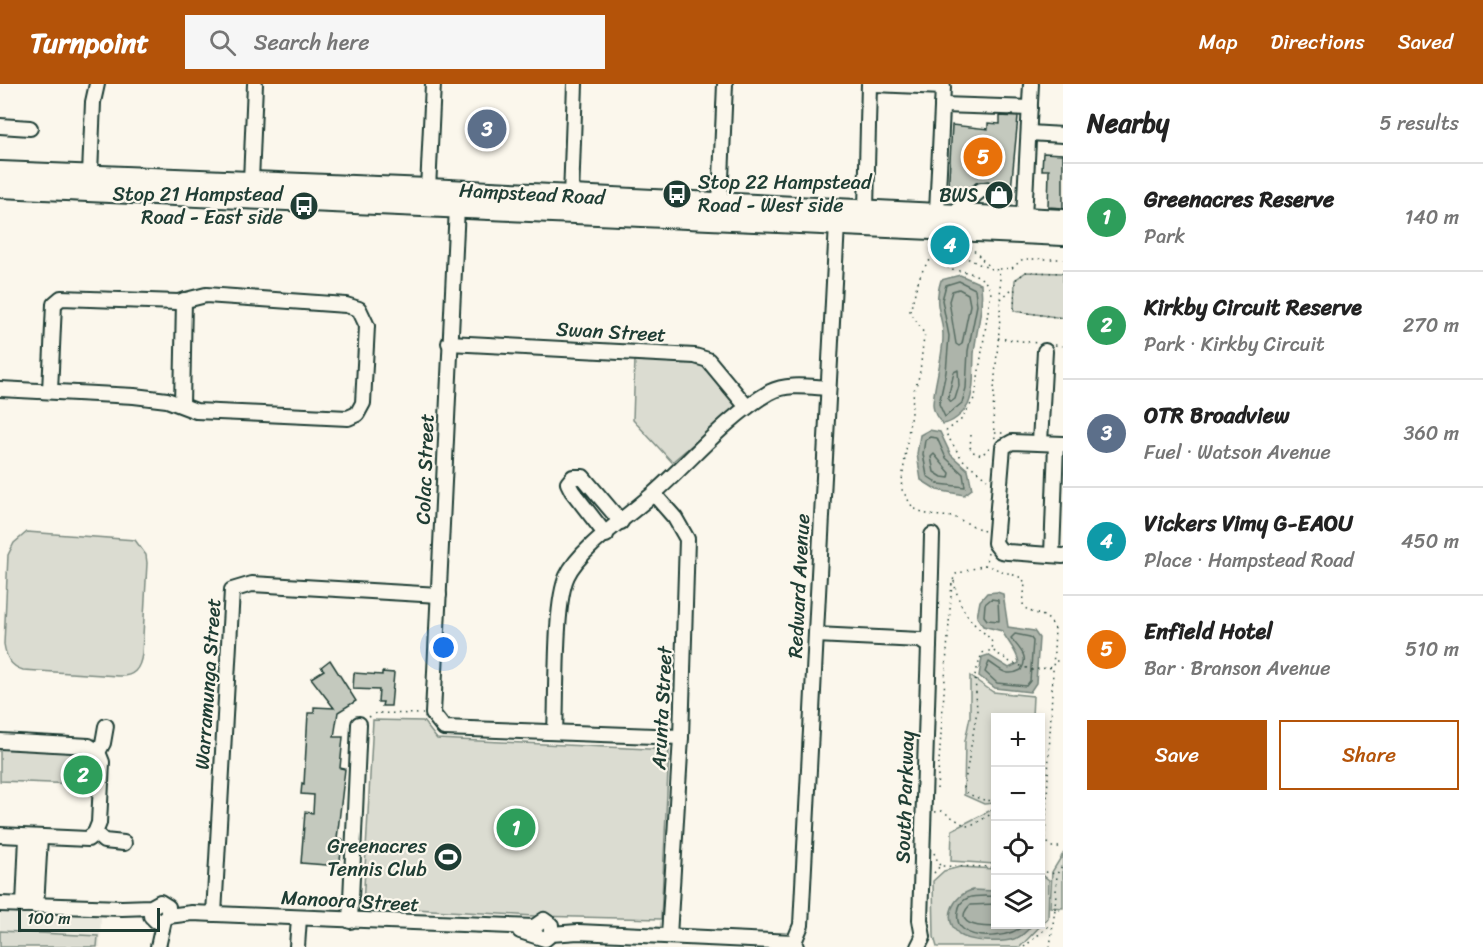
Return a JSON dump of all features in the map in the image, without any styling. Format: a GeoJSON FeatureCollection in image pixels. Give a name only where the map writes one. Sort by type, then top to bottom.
{"type":"FeatureCollection","features":[{"type":"Feature","properties":{"kind":"highway","name":"Hampstead Road"},"geometry":{"type":"LineString","coordinates":[[0,171],[89,182],[570,205],[1024,225],[1063,220]]}},
{"type":"Feature","properties":{"kind":"highway","name":"Hampstead Road"},"geometry":{"type":"LineString","coordinates":[[0,187],[89,182]]}},
{"type":"Feature","properties":{"kind":"highway","name":"Hampstead Road"},"geometry":{"type":"LineString","coordinates":[[865,217],[945,213],[1024,225],[1063,235]]}},
{"type":"Feature","properties":{"kind":"street"},"geometry":{"type":"LineString","coordinates":[[89,182],[93,102],[97,84]]}},
{"type":"Feature","properties":{"kind":"street"},"geometry":{"type":"LineString","coordinates":[[251,190],[255,84]]}},
{"type":"Feature","properties":{"kind":"street"},"geometry":{"type":"LineString","coordinates":[[427,197],[433,84]]}},
{"type":"Feature","properties":{"kind":"street"},"geometry":{"type":"LineString","coordinates":[[570,205],[575,84]]}},
{"type":"Feature","properties":{"kind":"street"},"geometry":{"type":"LineString","coordinates":[[720,210],[725,84]]}},
{"type":"Feature","properties":{"kind":"street"},"geometry":{"type":"LineString","coordinates":[[865,217],[869,84]]}},
{"type":"Feature","properties":{"kind":"street"},"geometry":{"type":"LineString","coordinates":[[874,84],[943,87],[945,213]]}},
{"type":"Feature","properties":{"kind":"street"},"geometry":{"type":"LineString","coordinates":[[1024,225],[1031,84]]}},
{"type":"Feature","properties":{"kind":"street"},"geometry":{"type":"LineString","coordinates":[[942,105],[1030,108]]}},
{"type":"Feature","properties":{"kind":"street"},"geometry":{"type":"LineString","coordinates":[[0,126],[30,128]]}},
{"type":"Feature","properties":{"kind":"street"},"geometry":{"type":"LineString","coordinates":[[1029,133],[1063,135]]}},
{"type":"Feature","properties":{"kind":"street"},"geometry":{"type":"LineString","coordinates":[[945,213],[981,190],[988,190]]}},
{"type":"Feature","properties":{"kind":"street"},"geometry":{"type":"LineString","coordinates":[[1010,191],[1026,191]]}},
{"type":"Feature","properties":{"kind":"street","name":"Colac Street"},"geometry":{"type":"LineString","coordinates":[[433,714],[449,343],[458,199]]}},
{"type":"Feature","properties":{"kind":"street","name":"Redward Avenue"},"geometry":{"type":"LineString","coordinates":[[795,944],[801,925],[837,216]]}},
{"type":"Feature","properties":{"kind":"street"},"geometry":{"type":"LineString","coordinates":[[0,389],[134,396],[182,405],[196,411],[348,418],[357,414],[363,403],[367,326],[359,309],[346,305],[206,295],[178,303],[61,298],[54,304],[50,391]]}},
{"type":"Feature","properties":{"kind":"street"},"geometry":{"type":"LineString","coordinates":[[182,405],[184,300]]}},
{"type":"Feature","properties":{"kind":"street","name":"Swan Street"},"geometry":{"type":"LineString","coordinates":[[449,343],[695,356],[708,360],[747,407]]}},
{"type":"Feature","properties":{"kind":"street"},"geometry":{"type":"LineString","coordinates":[[1040,442],[1046,346]]}},
{"type":"Feature","properties":{"kind":"street"},"geometry":{"type":"LineString","coordinates":[[555,731],[561,598],[567,576],[579,558],[654,494],[747,407],[772,391],[785,387],[828,388]]}},
{"type":"Feature","properties":{"kind":"street"},"geometry":{"type":"LineString","coordinates":[[1012,442],[1040,442],[1059,444],[1058,555],[1002,551],[995,543],[1002,447],[1012,442]]}},
{"type":"Feature","properties":{"kind":"street"},"geometry":{"type":"LineString","coordinates":[[606,535],[572,491],[568,483],[573,477],[583,477],[621,522]]}},
{"type":"Feature","properties":{"kind":"street","name":"Arunta Street"},"geometry":{"type":"LineString","coordinates":[[654,494],[675,518],[687,539],[681,737],[669,936]]}},
{"type":"Feature","properties":{"kind":"street","name":"South Parkway"},"geometry":{"type":"LineString","coordinates":[[920,946],[932,535]]}},
{"type":"Feature","properties":{"kind":"street","name":"Warramunga Street"},"geometry":{"type":"LineString","coordinates":[[214,915],[232,590],[252,584],[439,595]]}},
{"type":"Feature","properties":{"kind":"street"},"geometry":{"type":"LineString","coordinates":[[816,635],[920,640],[929,646]]}},
{"type":"Feature","properties":{"kind":"street"},"geometry":{"type":"LineString","coordinates":[[433,714],[444,728],[681,737]]}},
{"type":"Feature","properties":{"kind":"street"},"geometry":{"type":"LineString","coordinates":[[350,921],[359,724]]}},
{"type":"Feature","properties":{"kind":"street"},"geometry":{"type":"LineString","coordinates":[[98,752],[103,743],[106,726]]}},
{"type":"Feature","properties":{"kind":"street"},"geometry":{"type":"LineString","coordinates":[[0,741],[89,746],[98,752],[102,762],[99,823],[95,833],[88,839],[0,836]]}},
{"type":"Feature","properties":{"kind":"street"},"geometry":{"type":"LineString","coordinates":[[95,833],[104,841],[124,843]]}},
{"type":"Feature","properties":{"kind":"street"},"geometry":{"type":"LineString","coordinates":[[30,906],[34,837]]}},
{"type":"Feature","properties":{"kind":"street","name":"Manoora Street"},"geometry":{"type":"LineString","coordinates":[[0,904],[122,908],[159,914],[192,913],[507,927],[542,936],[578,932],[795,944]]}},
{"type":"Feature","properties":{"kind":"street"},"geometry":{"type":"LineString","coordinates":[[158,945],[159,914]]}},
{"type":"Feature","properties":{"kind":"street"},"geometry":{"type":"LineString","coordinates":[[297,947],[298,918]]}},
{"type":"Feature","properties":{"kind":"path"},"geometry":{"type":"LineString","coordinates":[[967,243],[992,269]]}},
{"type":"Feature","properties":{"kind":"path"},"geometry":{"type":"LineString","coordinates":[[991,532],[967,525],[954,517],[929,515],[913,508],[901,488],[914,390],[921,376],[920,354],[925,335],[910,311],[923,266],[936,256],[957,254],[999,270],[1012,268],[1023,259],[1063,259]]}},
{"type":"Feature","properties":{"kind":"path"},"geometry":{"type":"LineString","coordinates":[[941,256],[950,270],[971,273],[981,278],[992,292],[975,397],[962,419],[945,432],[962,459],[994,485]]}},
{"type":"Feature","properties":{"kind":"path"},"geometry":{"type":"LineString","coordinates":[[995,450],[993,408],[1001,300],[999,270]]}},
{"type":"Feature","properties":{"kind":"path"},"geometry":{"type":"LineString","coordinates":[[1063,273],[1026,273],[1015,280],[1013,288],[1014,311],[1063,318]]}},
{"type":"Feature","properties":{"kind":"path"},"geometry":{"type":"LineString","coordinates":[[1001,300],[1013,288]]}},
{"type":"Feature","properties":{"kind":"path"},"geometry":{"type":"LineString","coordinates":[[998,338],[1046,346],[1063,345]]}},
{"type":"Feature","properties":{"kind":"path"},"geometry":{"type":"LineString","coordinates":[[994,433],[1005,433]]}},
{"type":"Feature","properties":{"kind":"path"},"geometry":{"type":"LineString","coordinates":[[971,435],[970,447],[980,454],[995,443]]}},
{"type":"Feature","properties":{"kind":"path"},"geometry":{"type":"LineString","coordinates":[[986,565],[989,546]]}},
{"type":"Feature","properties":{"kind":"path"},"geometry":{"type":"LineString","coordinates":[[936,792],[954,579],[956,574],[965,569],[986,565],[1022,578],[1025,583],[1023,606],[1028,611],[1039,612],[1050,619],[1055,629],[1046,839],[1051,847],[1063,847]]}},
{"type":"Feature","properties":{"kind":"path"},"geometry":{"type":"LineString","coordinates":[[954,579],[957,597],[963,610],[979,628],[988,634],[993,644],[992,650]]}},
{"type":"Feature","properties":{"kind":"path"},"geometry":{"type":"LineString","coordinates":[[992,650],[1010,662],[1032,670],[1054,667]]}},
{"type":"Feature","properties":{"kind":"path"},"geometry":{"type":"LineString","coordinates":[[991,801],[967,793],[964,787],[976,711],[977,666],[982,653],[992,650]]}},
{"type":"Feature","properties":{"kind":"path"},"geometry":{"type":"LineString","coordinates":[[1055,661],[1063,661]]}},
{"type":"Feature","properties":{"kind":"path"},"geometry":{"type":"LineString","coordinates":[[359,724],[376,713],[433,714]]}},
{"type":"Feature","properties":{"kind":"path"},"geometry":{"type":"LineString","coordinates":[[934,806],[934,819]]}},
{"type":"Feature","properties":{"kind":"path"},"geometry":{"type":"LineString","coordinates":[[934,812],[942,811],[966,826],[973,825],[991,814]]}},
{"type":"Feature","properties":{"kind":"path"},"geometry":{"type":"LineString","coordinates":[[933,851],[940,866]]}},
{"type":"Feature","properties":{"kind":"path"},"geometry":{"type":"LineString","coordinates":[[1050,947],[1057,874],[1063,864]]}},
{"type":"Feature","properties":{"kind":"path"},"geometry":{"type":"LineString","coordinates":[[921,879],[929,880],[940,866]]}},
{"type":"Feature","properties":{"kind":"path"},"geometry":{"type":"LineString","coordinates":[[940,866],[991,867]]}},
{"type":"Feature","properties":{"kind":"path"},"geometry":{"type":"LineString","coordinates":[[1045,872],[1057,874]]}},
{"type":"Feature","properties":{"kind":"path"},"geometry":{"type":"LineString","coordinates":[[1055,909],[1063,910]]}},
{"type":"Feature","properties":{"kind":"path"},"geometry":{"type":"LineString","coordinates":[[1024,947],[1052,924]]}},
{"type":"Feature","properties":{"kind":"shaded area"},"geometry":{"type":"Polygon","coordinates":[[[1026,272],[1063,273],[1063,318],[1014,311],[1015,280],[1026,272]]]}},
{"type":"Feature","properties":{"kind":"shaded area"},"geometry":{"type":"Polygon","coordinates":[[[635,358],[702,364],[738,406],[672,462],[633,420],[635,358]]]}},
{"type":"Feature","properties":{"kind":"shaded area"},"geometry":{"type":"Polygon","coordinates":[[[27,532],[135,540],[146,555],[147,563],[142,654],[140,664],[135,671],[128,675],[118,676],[23,670],[9,660],[4,644],[8,555],[14,543],[27,532]]]}},
{"type":"Feature","properties":{"kind":"shaded area"},"geometry":{"type":"Polygon","coordinates":[[[970,676],[993,692],[1033,696],[1032,713],[991,713],[991,803],[984,804],[964,795],[965,741],[970,717],[970,676]]]}},
{"type":"Feature","properties":{"kind":"shaded area"},"geometry":{"type":"Polygon","coordinates":[[[373,720],[423,721],[437,739],[669,750],[661,919],[534,916],[363,906],[373,720]]]}},
{"type":"Feature","properties":{"kind":"shaded area"},"geometry":{"type":"Polygon","coordinates":[[[0,741],[98,752],[101,785],[0,781],[0,741]]]}},
{"type":"Feature","properties":{"kind":"shaded area"},"geometry":{"type":"Polygon","coordinates":[[[991,810],[991,864],[951,861],[952,830],[991,810]]]}},
{"type":"Feature","properties":{"kind":"shaded area"},"geometry":{"type":"Polygon","coordinates":[[[1063,854],[1063,908],[1050,907],[1052,872],[1063,854]]]}},
{"type":"Feature","properties":{"kind":"shaded area"},"geometry":{"type":"Polygon","coordinates":[[[960,867],[991,869],[991,929],[1037,929],[1020,947],[937,947],[934,937],[933,881],[944,871],[960,867]]]}},
{"type":"Feature","properties":{"kind":"shaded area"},"geometry":{"type":"Polygon","coordinates":[[[1045,877],[1049,880],[1048,918],[1045,921],[1045,877]]]}},
{"type":"Feature","properties":{"kind":"shaded area"},"geometry":{"type":"Polygon","coordinates":[[[0,910],[101,913],[100,947],[0,947],[0,910]]]}},
{"type":"Feature","properties":{"kind":"shaded area"},"geometry":{"type":"Polygon","coordinates":[[[0,931],[98,936],[97,947],[0,947],[0,931]]]}},
{"type":"Feature","properties":{"kind":"water"},"geometry":{"type":"Polygon","coordinates":[[[960,275],[981,284],[973,386],[966,408],[954,420],[943,424],[936,415],[933,404],[943,339],[938,298],[941,280],[960,275]]]}},
{"type":"Feature","properties":{"kind":"water"},"geometry":{"type":"Polygon","coordinates":[[[929,430],[940,432],[951,455],[968,470],[972,489],[964,495],[937,490],[921,480],[917,454],[920,435],[929,430]]]}},
{"type":"Feature","properties":{"kind":"water"},"geometry":{"type":"Polygon","coordinates":[[[987,593],[1003,594],[1008,627],[1034,631],[1039,638],[1036,683],[1030,692],[995,688],[979,676],[982,657],[988,655],[1009,668],[1019,663],[1002,631],[983,626],[977,617],[980,601],[987,593]]]}},
{"type":"Feature","properties":{"kind":"water"},"geometry":{"type":"Polygon","coordinates":[[[972,890],[991,891],[991,929],[1029,929],[1020,937],[1009,940],[985,941],[963,937],[954,928],[950,914],[955,902],[972,890]]]}},
{"type":"Feature","properties":{"kind":"building"},"geometry":{"type":"Polygon","coordinates":[[[1000,116],[1018,117],[1010,200],[990,199],[995,195],[997,189],[993,183],[988,181],[976,183],[961,196],[948,195],[952,125],[988,129],[988,123],[1000,124],[1000,116]]]}},
{"type":"Feature","properties":{"kind":"building"},"geometry":{"type":"Polygon","coordinates":[[[1043,153],[1063,154],[1063,208],[1048,207],[1049,170],[1042,170],[1043,153]]]}},
{"type":"Feature","properties":{"kind":"building"},"geometry":{"type":"Polygon","coordinates":[[[330,660],[356,701],[338,712],[334,737],[343,737],[340,768],[345,769],[337,839],[343,840],[339,866],[301,863],[305,812],[313,813],[314,795],[301,794],[302,783],[304,784],[308,713],[314,713],[314,707],[334,708],[311,678],[324,670],[321,667],[330,660]]]}},
{"type":"Feature","properties":{"kind":"building"},"geometry":{"type":"Polygon","coordinates":[[[382,672],[394,673],[391,706],[382,706],[383,702],[378,702],[379,690],[353,689],[354,673],[382,675],[382,672]]]}},
{"type":"Feature","properties":{"kind":"tunnel"},"geometry":{"type":"LineString","coordinates":[[988,190],[1010,191]]}},
{"type":"Feature","properties":{"kind":"place","name":"OTR Broadview"},"geometry":{"type":"Point","coordinates":[487,129]}},
{"type":"Feature","properties":{"kind":"place","name":"Enfield Hotel"},"geometry":{"type":"Point","coordinates":[983,157]}},
{"type":"Feature","properties":{"kind":"place","name":"Stop 22 Hampstead Road - West side"},"geometry":{"type":"Point","coordinates":[677,194]}},
{"type":"Feature","properties":{"kind":"place","name":"BWS"},"geometry":{"type":"Point","coordinates":[999,195]}},
{"type":"Feature","properties":{"kind":"place","name":"Stop 21 Hampstead Road - East side"},"geometry":{"type":"Point","coordinates":[304,206]}},
{"type":"Feature","properties":{"kind":"place","name":"Vickers Vimy G-EAOU"},"geometry":{"type":"Point","coordinates":[950,245]}},
{"type":"Feature","properties":{"kind":"place","name":"Kirkby Circuit Reserve"},"geometry":{"type":"Point","coordinates":[83,775]}},
{"type":"Feature","properties":{"kind":"place","name":"Greenacres Reserve"},"geometry":{"type":"Point","coordinates":[516,828]}},
{"type":"Feature","properties":{"kind":"place","name":"Greenacres Tennis Club"},"geometry":{"type":"Point","coordinates":[448,857]}}]}
